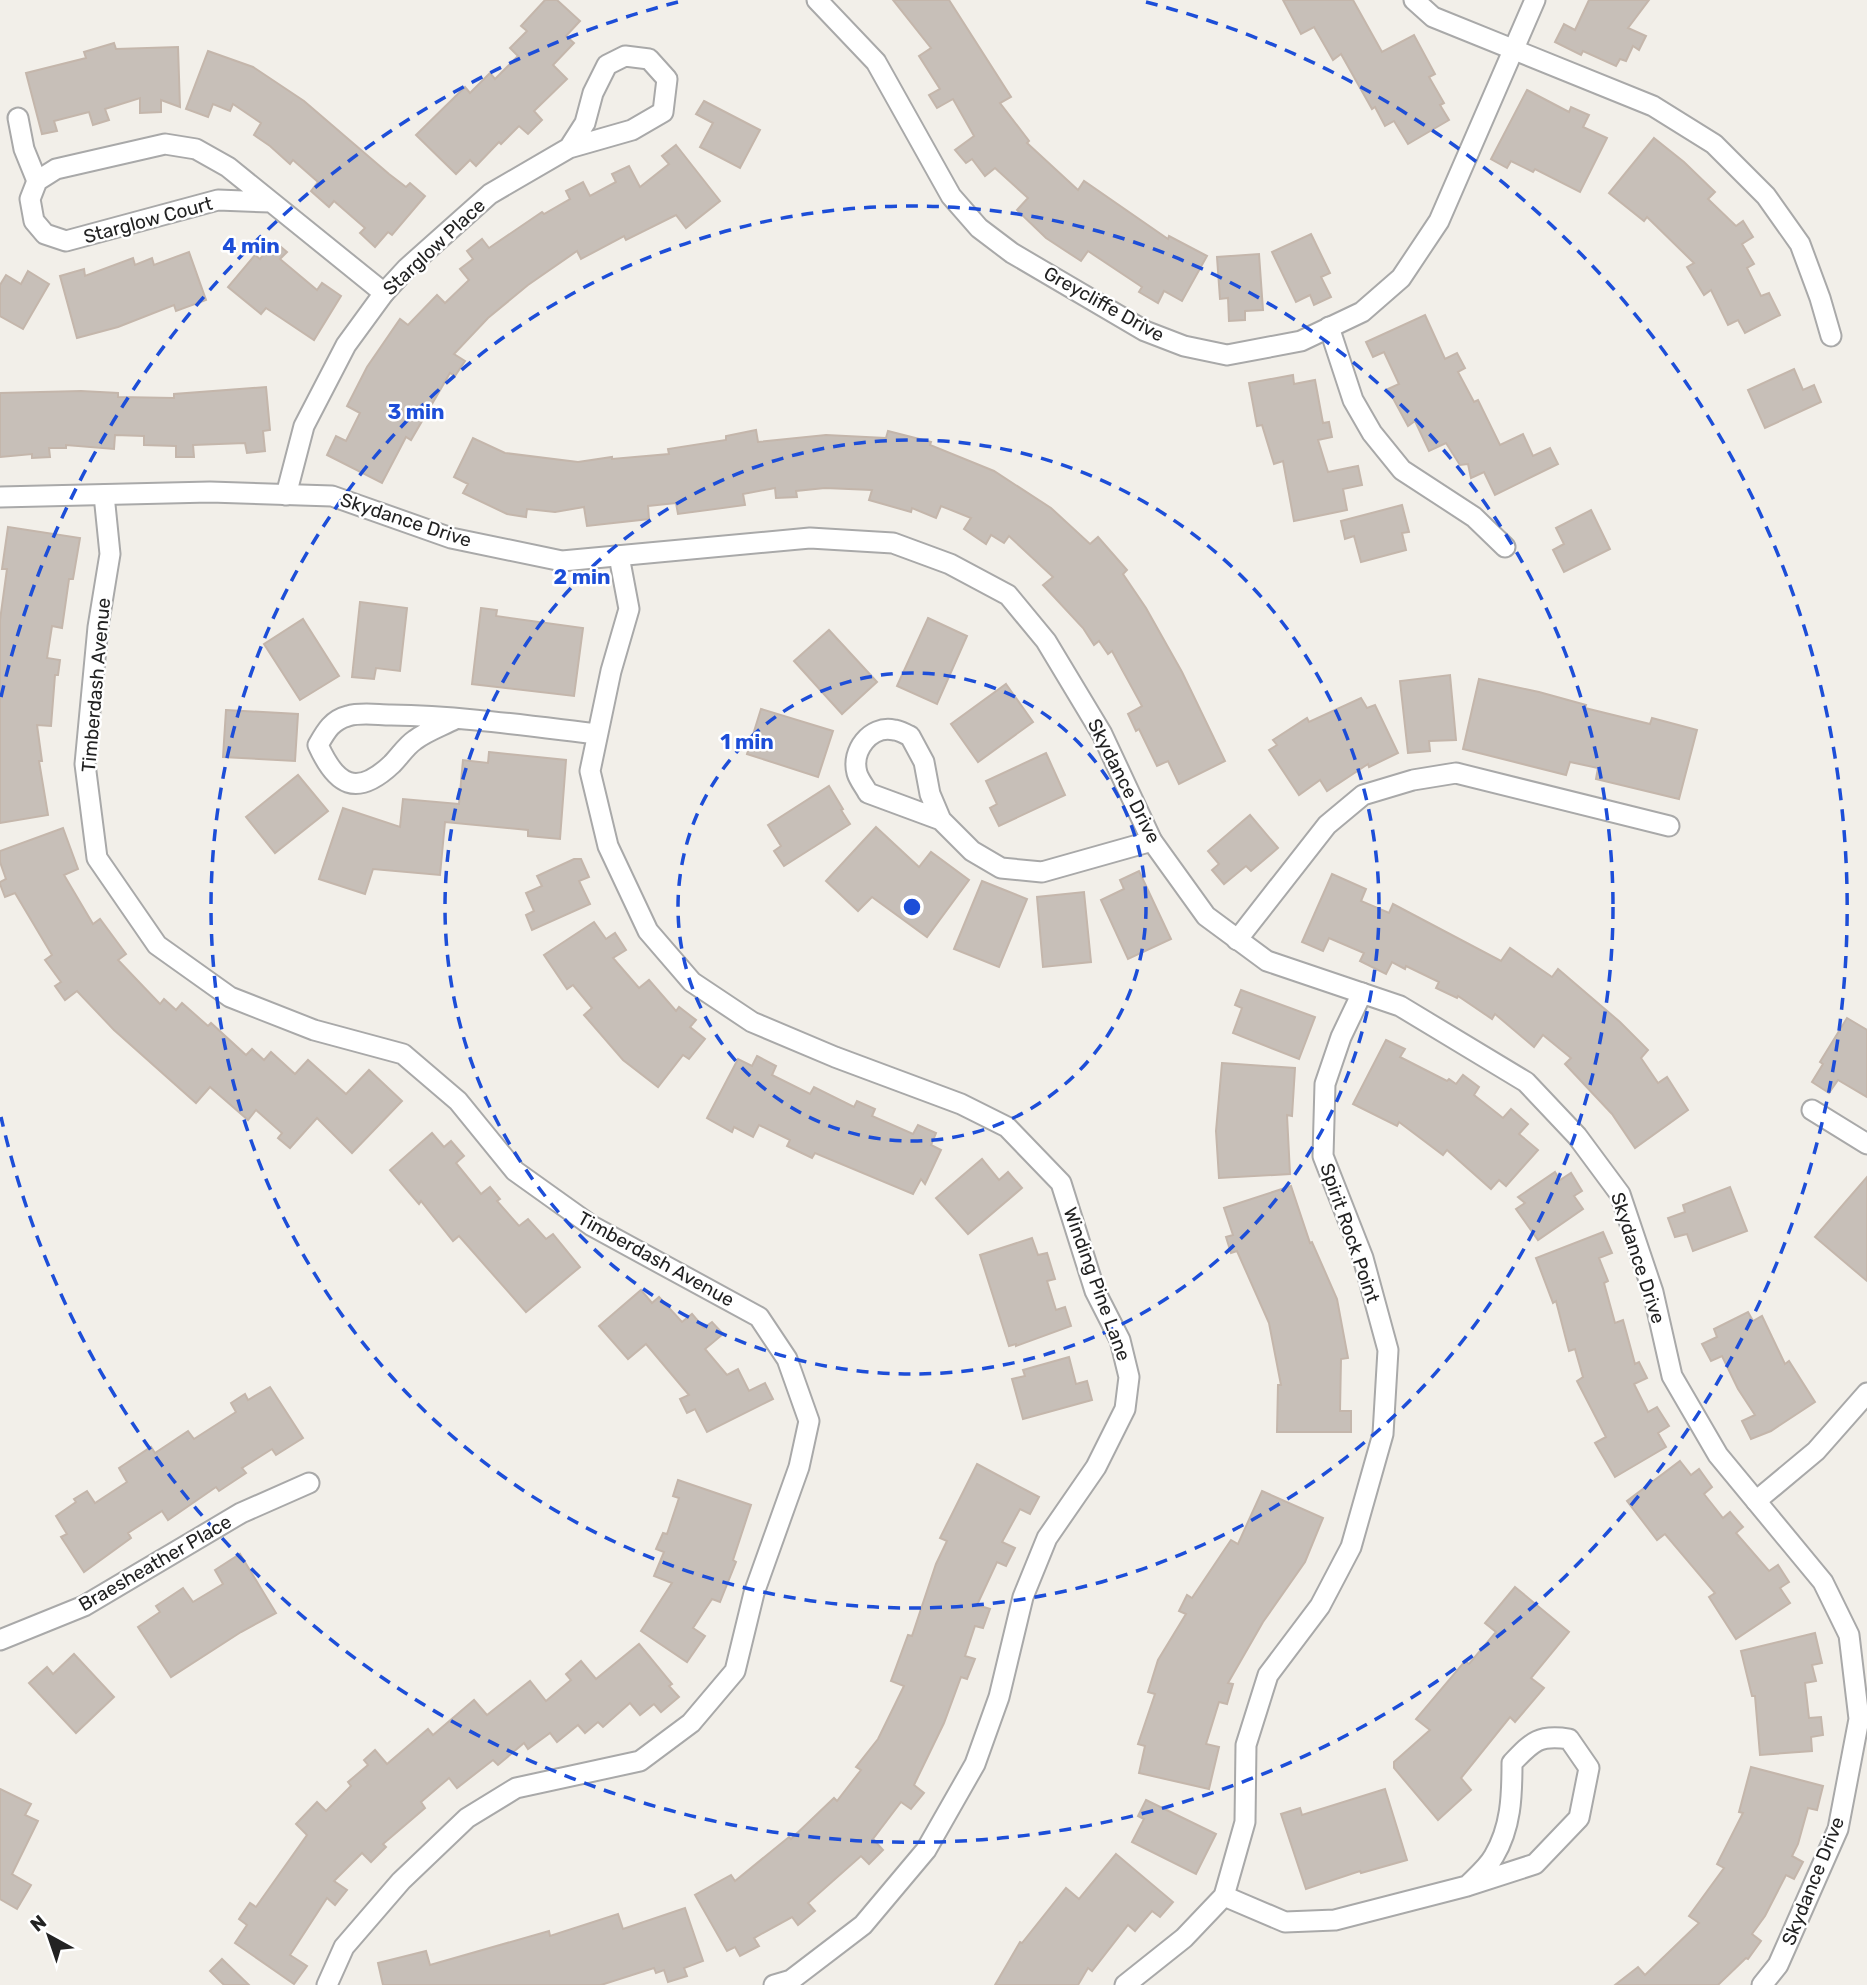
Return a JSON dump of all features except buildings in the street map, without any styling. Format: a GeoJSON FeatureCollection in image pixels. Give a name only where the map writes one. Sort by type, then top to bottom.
{"type":"FeatureCollection","features":[{"type":"Feature","properties":{"kind":"street","name":"Greycliffe Drive"},"geometry":{"type":"LineString","coordinates":[[817,0],[876,62],[951,195],[979,228],[1012,253],[1145,331],[1184,346],[1227,355],[1301,341],[1362,312],[1401,278],[1438,221],[1535,0]]}},
{"type":"Feature","properties":{"kind":"street"},"geometry":{"type":"LineString","coordinates":[[1414,0],[1433,17],[1653,106],[1714,144],[1766,196],[1800,244],[1821,298],[1831,336]]}},
{"type":"Feature","properties":{"kind":"street","name":"Starglow Place"},"geometry":{"type":"LineString","coordinates":[[286,495],[304,426],[346,345],[384,293],[407,268],[490,194],[569,148],[632,130],[663,112],[667,79],[649,59],[625,56],[607,65],[593,93],[585,123],[569,148]]}},
{"type":"Feature","properties":{"kind":"street","name":"Starglow Court"},"geometry":{"type":"LineString","coordinates":[[18,118],[24,149],[37,181],[30,200],[34,221],[45,234],[66,241],[218,200],[270,202]]}},
{"type":"Feature","properties":{"kind":"street"},"geometry":{"type":"LineString","coordinates":[[37,181],[56,169],[164,144],[196,149],[228,167],[384,293]]}},
{"type":"Feature","properties":{"kind":"street"},"geometry":{"type":"LineString","coordinates":[[1329,327],[1353,400],[1372,433],[1402,470],[1474,516],[1505,547]]}},
{"type":"Feature","properties":{"kind":"street","name":"Skydance Drive"},"geometry":{"type":"LineString","coordinates":[[0,497],[210,492],[332,496],[451,538],[562,561],[810,538],[892,543],[950,564],[1008,595],[1046,641],[1102,734],[1152,841],[1206,916],[1267,961],[1400,1006],[1526,1082],[1577,1136],[1620,1194],[1653,1292],[1672,1376],[1718,1455],[1823,1582],[1849,1635],[1859,1719],[1838,1829],[1778,1965],[1762,1985]]}},
{"type":"Feature","properties":{"kind":"street","name":"Timberdash Avenue"},"geometry":{"type":"LineString","coordinates":[[104,495],[110,554],[98,627],[85,764],[97,859],[157,945],[230,997],[314,1030],[403,1054],[458,1101],[515,1171],[592,1226],[758,1317],[787,1359],[810,1421],[799,1467],[754,1593],[735,1671],[691,1723],[640,1761],[516,1788],[467,1818],[401,1881],[344,1947],[327,1985]]}},
{"type":"Feature","properties":{"kind":"street","name":"Winding Pine Lane"},"geometry":{"type":"LineString","coordinates":[[619,556],[629,609],[611,671],[590,771],[607,846],[648,931],[692,982],[751,1022],[842,1060],[961,1104],[1007,1127],[1062,1183],[1095,1291],[1120,1340],[1129,1377],[1125,1409],[1096,1467],[1047,1538],[1023,1597],[999,1697],[975,1764],[926,1850],[863,1924],[791,1980],[774,1985]]}},
{"type":"Feature","properties":{"kind":"street"},"geometry":{"type":"LineString","coordinates":[[455,719],[415,740],[390,766],[366,783],[348,783],[328,768],[318,745],[330,725],[349,715],[405,715],[455,719],[597,734]]}},
{"type":"Feature","properties":{"kind":"street"},"geometry":{"type":"LineString","coordinates":[[941,820],[868,793],[857,774],[856,754],[864,741],[875,733],[892,729],[910,736],[924,762],[930,794],[941,820],[972,851],[1001,868],[1042,872],[1152,841]]}},
{"type":"Feature","properties":{"kind":"street"},"geometry":{"type":"LineString","coordinates":[[1237,940],[1327,825],[1363,795],[1413,780],[1455,774],[1669,826]]}},
{"type":"Feature","properties":{"kind":"street","name":"Spirit Rock Point"},"geometry":{"type":"LineString","coordinates":[[1125,1985],[1184,1938],[1224,1896],[1245,1822],[1246,1745],[1268,1675],[1320,1606],[1351,1547],[1383,1434],[1388,1350],[1363,1258],[1323,1156],[1325,1084],[1341,1037],[1362,993]]}},
{"type":"Feature","properties":{"kind":"street"},"geometry":{"type":"LineString","coordinates":[[1812,1110],[1867,1144]]}},
{"type":"Feature","properties":{"kind":"street"},"geometry":{"type":"LineString","coordinates":[[1756,1501],[1816,1451],[1867,1393]]}},
{"type":"Feature","properties":{"kind":"street","name":"Braesheather Place"},"geometry":{"type":"LineString","coordinates":[[0,1640],[85,1606],[241,1513],[309,1483]]}},
{"type":"Feature","properties":{"kind":"street"},"geometry":{"type":"LineString","coordinates":[[1224,1896],[1285,1922],[1335,1920],[1467,1885],[1535,1864],[1579,1818],[1589,1768],[1570,1740],[1550,1736],[1529,1745],[1512,1763],[1513,1801],[1508,1825],[1493,1858],[1467,1885]]}}]}
